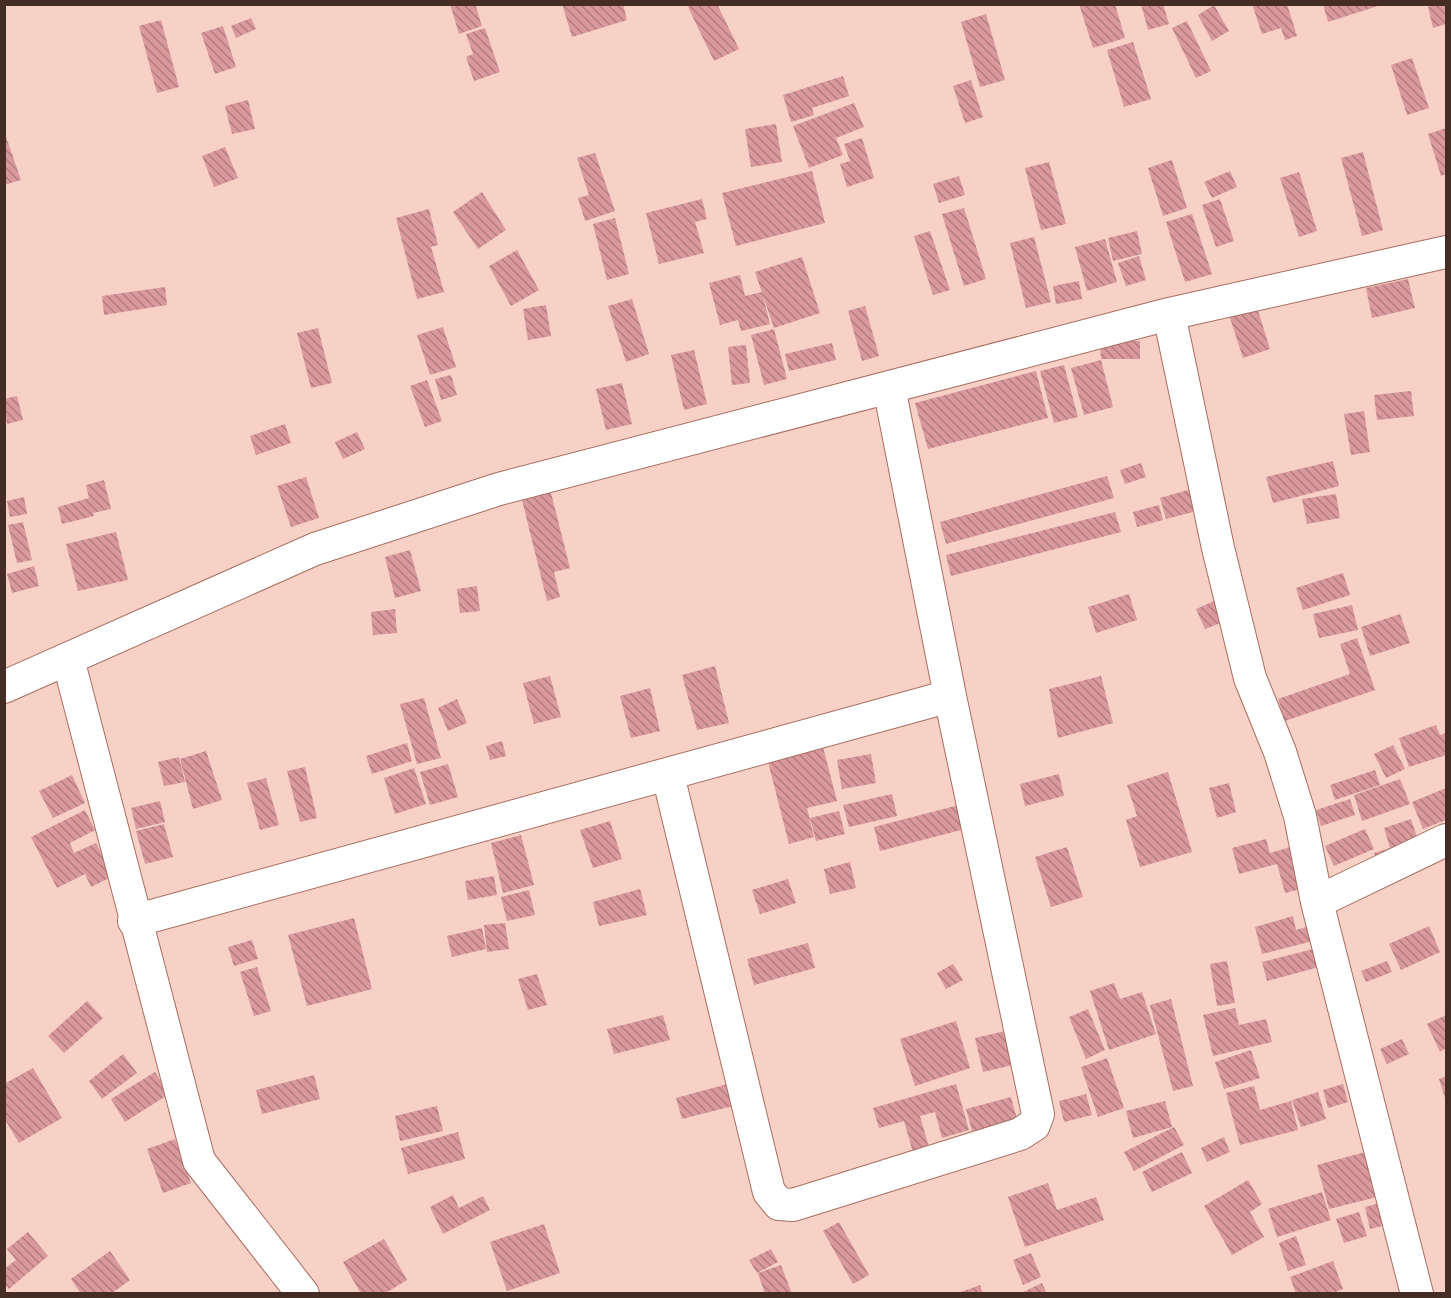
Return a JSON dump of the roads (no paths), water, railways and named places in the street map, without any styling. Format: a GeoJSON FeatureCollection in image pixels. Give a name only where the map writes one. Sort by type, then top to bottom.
{"type":"FeatureCollection","features":[{"type":"Feature","properties":{"kind":"street"},"geometry":{"type":"LineString","coordinates":[[4,687],[315,549],[499,489],[1169,314],[1446,252]]}},
{"type":"Feature","properties":{"kind":"street"},"geometry":{"type":"LineString","coordinates":[[1169,314],[1218,548],[1250,678],[1280,752],[1300,816],[1317,902],[1417,1293]]}},
{"type":"Feature","properties":{"kind":"street"},"geometry":{"type":"LineString","coordinates":[[668,775],[769,1192],[779,1204],[793,1205],[1020,1134],[1034,1125],[1038,1114],[950,696],[890,387]]}},
{"type":"Feature","properties":{"kind":"street"},"geometry":{"type":"LineString","coordinates":[[68,659],[134,921],[199,1161],[303,1293]]}},
{"type":"Feature","properties":{"kind":"street"},"geometry":{"type":"LineString","coordinates":[[134,921],[950,696]]}},
{"type":"Feature","properties":{"kind":"street"},"geometry":{"type":"LineString","coordinates":[[1317,902],[1446,840]]}}]}
